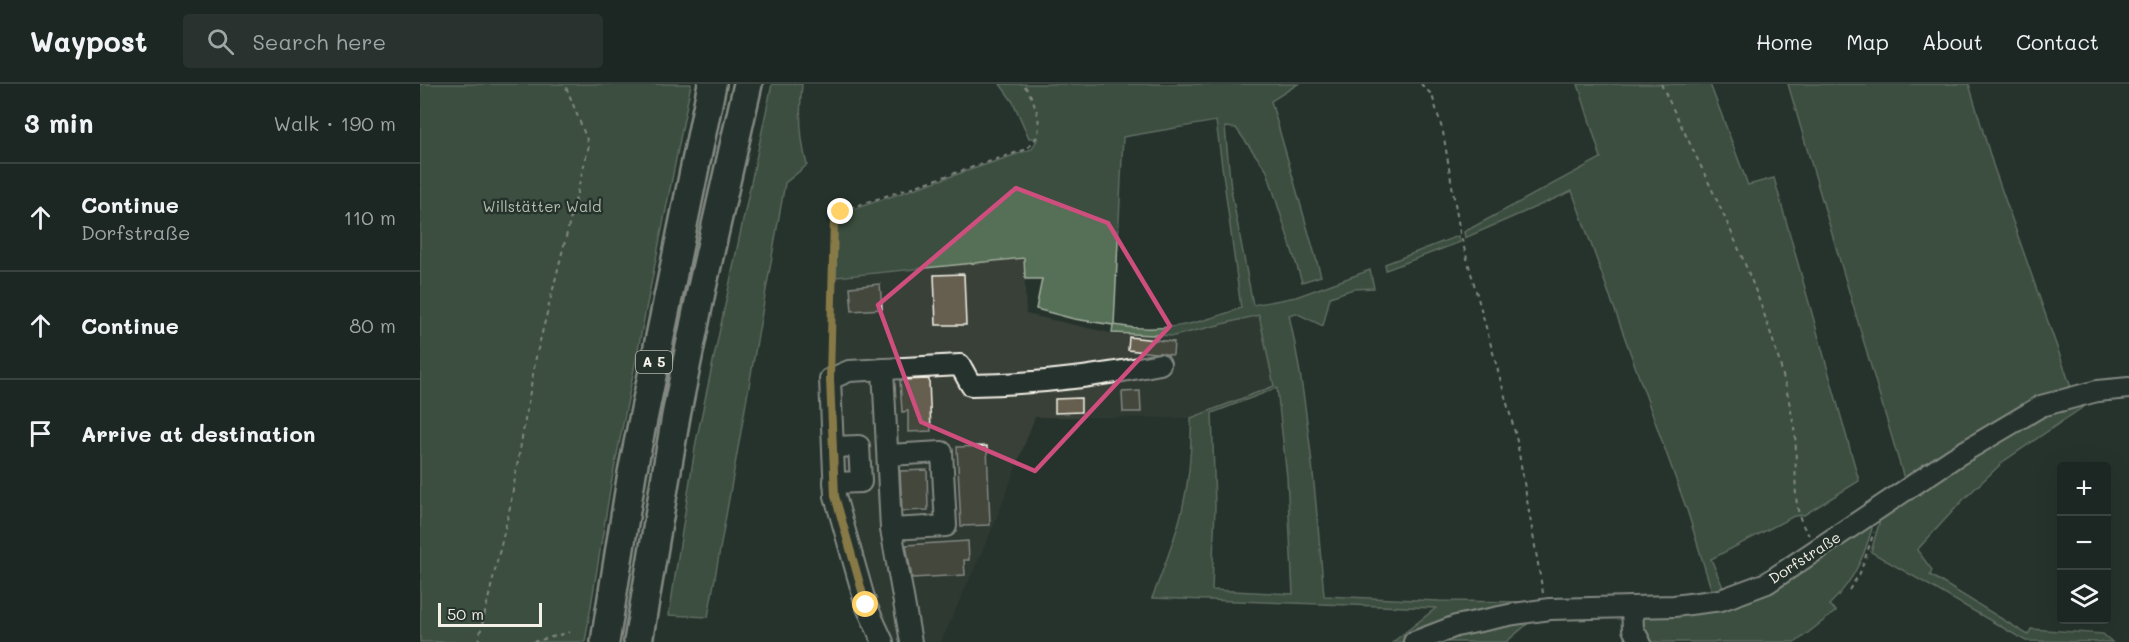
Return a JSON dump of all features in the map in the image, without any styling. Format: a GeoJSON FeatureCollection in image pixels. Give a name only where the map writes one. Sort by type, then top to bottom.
{"type":"FeatureCollection","features":[{"type":"Feature","properties":{"kind":"highway","name":"A 5"},"geometry":{"type":"LineString","coordinates":[[605,642],[632,473],[712,84]]}},
{"type":"Feature","properties":{"kind":"highway","name":"A 5"},"geometry":{"type":"LineString","coordinates":[[638,642],[676,416],[701,292],[748,84]]}},
{"type":"Feature","properties":{"kind":"street"},"geometry":{"type":"LineString","coordinates":[[883,642],[866,605],[835,496],[830,379],[849,370],[960,365],[971,385],[1029,384],[1107,375],[1160,364]]}},
{"type":"Feature","properties":{"kind":"street"},"geometry":{"type":"LineString","coordinates":[[883,369],[891,529],[911,642]]}},
{"type":"Feature","properties":{"kind":"street","name":"Dorfstraße"},"geometry":{"type":"LineString","coordinates":[[1414,642],[1456,626],[1514,614],[1674,606],[1721,600],[1767,583],[1955,457],[2041,406],[2097,391],[2129,388]]}},
{"type":"Feature","properties":{"kind":"street"},"geometry":{"type":"LineString","coordinates":[[833,447],[859,446],[861,482],[834,483]]}},
{"type":"Feature","properties":{"kind":"street"},"geometry":{"type":"LineString","coordinates":[[860,474],[888,463],[942,452],[946,526],[891,529]]}},
{"type":"Feature","properties":{"kind":"street"},"geometry":{"type":"LineString","coordinates":[[1632,607],[1633,629],[1640,642]]}},
{"type":"Feature","properties":{"kind":"path"},"geometry":{"type":"LineString","coordinates":[[478,642],[510,507],[537,357],[589,145],[565,84]]}},
{"type":"Feature","properties":{"kind":"path"},"geometry":{"type":"LineString","coordinates":[[830,379],[834,219],[841,212],[1028,148],[1038,136],[1038,118],[1030,91],[1023,84]]}},
{"type":"Feature","properties":{"kind":"path"},"geometry":{"type":"LineString","coordinates":[[1421,84],[1432,95],[1443,132],[1460,232],[1516,436],[1543,597]]}},
{"type":"Feature","properties":{"kind":"path"},"geometry":{"type":"LineString","coordinates":[[1661,84],[1715,197],[1768,330],[1790,400],[1797,441],[1798,508],[1804,529],[1820,549]]}},
{"type":"Feature","properties":{"kind":"path"},"geometry":{"type":"LineString","coordinates":[[1849,590],[1869,551],[1879,508]]}},
{"type":"Feature","properties":{"kind":"path"},"geometry":{"type":"LineString","coordinates":[[533,642],[570,632]]}},
{"type":"Feature","properties":{"kind":"highlighted area"},"geometry":{"type":"Polygon","coordinates":[[[1016,188],[1108,223],[1170,326],[1035,471],[921,422],[878,305],[1016,188]]]}},
{"type":"Feature","properties":{"kind":"shaded area"},"geometry":{"type":"Polygon","coordinates":[[[1024,258],[1026,314],[1119,335],[1174,336],[1259,315],[1274,386],[1191,418],[1035,417],[994,525],[941,642],[893,642],[874,601],[842,496],[834,377],[836,277],[1024,258]]]}},
{"type":"Feature","properties":{"kind":"green space","name":"Willstätter Wald"},"geometry":{"type":"Polygon","coordinates":[[[420,84],[691,84],[611,484],[585,642],[420,642],[420,84]]]}},
{"type":"Feature","properties":{"kind":"green space"},"geometry":{"type":"Polygon","coordinates":[[[772,84],[802,84],[801,125],[807,165],[785,183],[708,617],[669,615],[696,442],[772,84]]]}},
{"type":"Feature","properties":{"kind":"green space"},"geometry":{"type":"Polygon","coordinates":[[[1000,84],[1298,84],[1271,101],[1321,276],[1302,282],[1267,171],[1236,128],[1225,127],[1231,190],[1253,305],[1296,297],[1370,270],[1374,288],[1353,289],[1330,297],[1323,326],[1296,313],[1289,315],[1307,420],[1324,596],[1439,601],[1541,602],[1406,642],[1393,642],[1436,608],[1152,598],[1182,511],[1189,467],[1191,418],[1274,386],[1259,315],[1174,336],[1112,333],[1113,325],[1074,319],[1036,309],[1042,279],[1025,279],[1024,258],[836,277],[836,221],[842,213],[1032,149],[1038,138],[1029,138],[1013,102],[1000,84]],[[1216,121],[1123,137],[1114,325],[1131,328],[1179,326],[1241,308],[1216,121]],[[1277,388],[1212,413],[1215,506],[1212,590],[1293,594],[1287,477],[1277,388]]]}},
{"type":"Feature","properties":{"kind":"green space"},"geometry":{"type":"Polygon","coordinates":[[[1578,84],[1710,84],[1748,185],[1774,178],[1859,481],[1804,515],[1794,516],[1711,559],[1724,590],[1712,592],[1688,513],[1572,191],[1465,238],[1464,232],[1601,158],[1578,84]]]}},
{"type":"Feature","properties":{"kind":"green space"},"geometry":{"type":"Polygon","coordinates":[[[1788,84],[1969,84],[1993,165],[2073,393],[1905,482],[1788,84]]]}},
{"type":"Feature","properties":{"kind":"green space"},"geometry":{"type":"Polygon","coordinates":[[[1458,236],[1460,242],[1386,270],[1385,264],[1458,236]]]}},
{"type":"Feature","properties":{"kind":"green space"},"geometry":{"type":"Polygon","coordinates":[[[2087,398],[2089,403],[2004,461],[1963,500],[1917,550],[1932,570],[1930,575],[2028,635],[2031,629],[2103,634],[2112,642],[2026,641],[1871,552],[1883,509],[2028,419],[2087,398]]]}},
{"type":"Feature","properties":{"kind":"green space"},"geometry":{"type":"Polygon","coordinates":[[[1876,513],[1860,563],[1839,595],[1829,605],[1836,611],[1796,642],[1643,642],[1640,616],[1662,616],[1676,610],[1711,605],[1876,513]]]}},
{"type":"Feature","properties":{"kind":"green space"},"geometry":{"type":"Polygon","coordinates":[[[1538,615],[1506,642],[1429,642],[1538,615]]]}},
{"type":"Feature","properties":{"kind":"building"},"geometry":{"type":"Polygon","coordinates":[[[964,274],[966,325],[936,325],[934,275],[964,274]]]}},
{"type":"Feature","properties":{"kind":"building"},"geometry":{"type":"Polygon","coordinates":[[[880,284],[882,309],[852,311],[850,287],[880,284]]]}},
{"type":"Feature","properties":{"kind":"building"},"geometry":{"type":"Polygon","coordinates":[[[1129,337],[1174,342],[1173,355],[1128,350],[1129,337]]]}},
{"type":"Feature","properties":{"kind":"building"},"geometry":{"type":"Polygon","coordinates":[[[929,379],[931,431],[908,432],[908,411],[902,412],[900,380],[929,379]]]}},
{"type":"Feature","properties":{"kind":"building"},"geometry":{"type":"Polygon","coordinates":[[[1140,391],[1141,412],[1123,412],[1122,392],[1140,391]]]}},
{"type":"Feature","properties":{"kind":"building"},"geometry":{"type":"Polygon","coordinates":[[[1081,398],[1081,412],[1055,413],[1055,399],[1081,398]]]}},
{"type":"Feature","properties":{"kind":"building"},"geometry":{"type":"Polygon","coordinates":[[[987,446],[990,525],[961,526],[957,447],[987,446]]]}},
{"type":"Feature","properties":{"kind":"building"},"geometry":{"type":"Polygon","coordinates":[[[927,470],[928,510],[902,511],[900,471],[927,470]]]}},
{"type":"Feature","properties":{"kind":"building"},"geometry":{"type":"Polygon","coordinates":[[[968,541],[969,560],[964,560],[965,575],[912,578],[906,545],[968,541]]]}},
{"type":"Feature","properties":{"kind":"route"},"geometry":{"type":"LineString","coordinates":[[841,212],[834,219],[830,379],[835,496],[866,605]]}}]}
